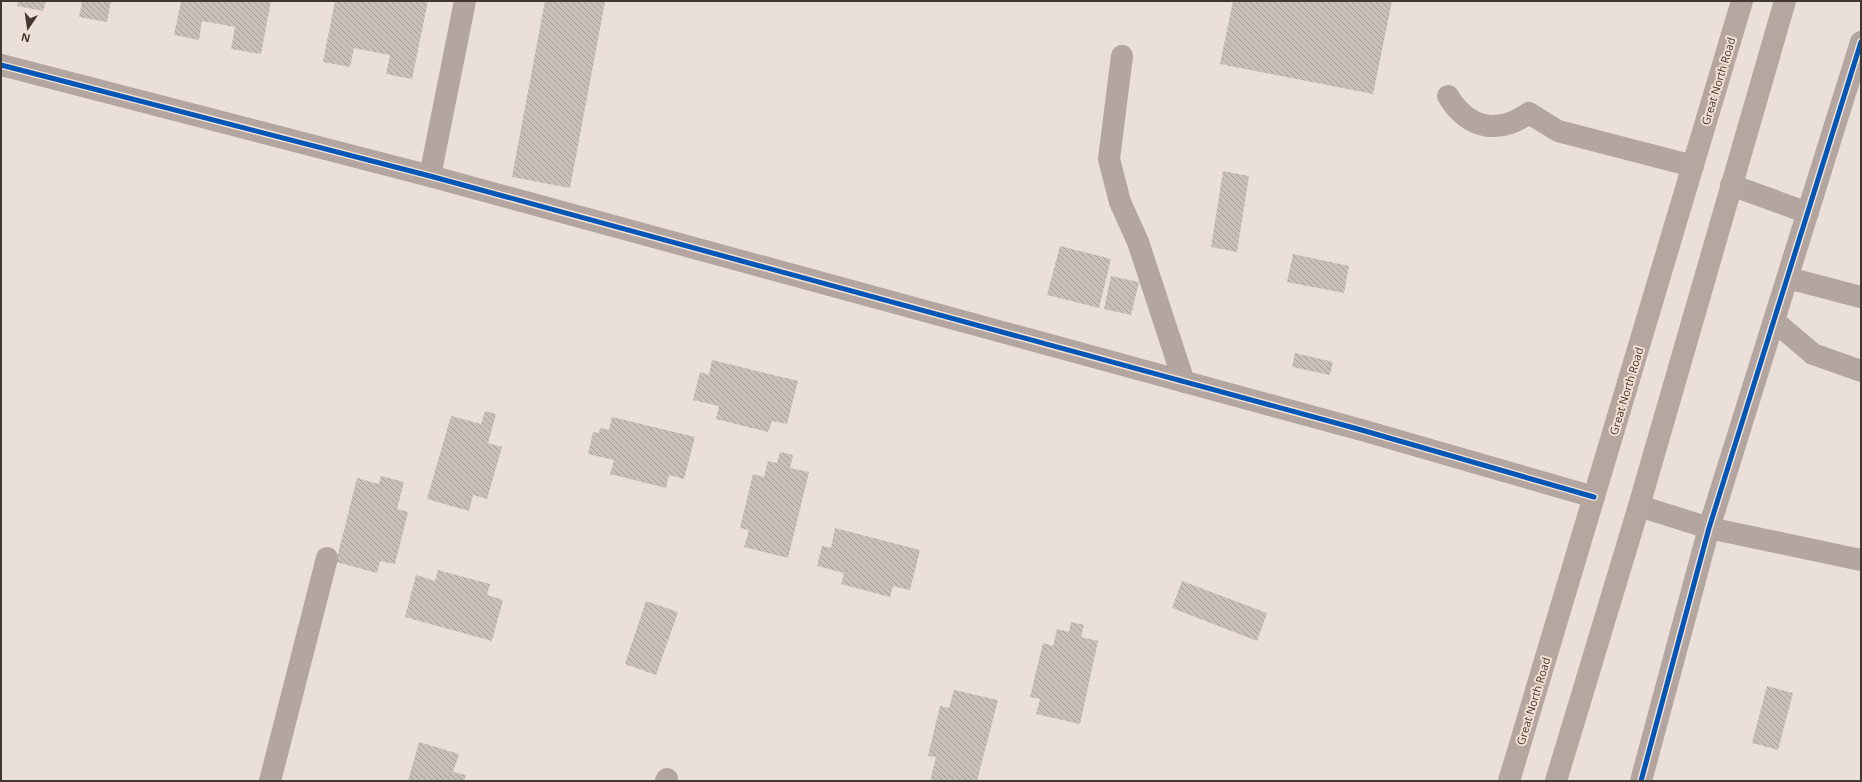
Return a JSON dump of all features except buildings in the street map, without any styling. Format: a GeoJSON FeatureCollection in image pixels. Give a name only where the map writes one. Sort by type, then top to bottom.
{"type":"FeatureCollection","features":[{"type":"Feature","properties":{"kind":"main road","name":"Great North Road"},"geometry":{"type":"LineString","coordinates":[[1509,781],[1742,1]]}},
{"type":"Feature","properties":{"kind":"main road"},"geometry":{"type":"LineString","coordinates":[[1556,781],[1639,506],[1785,1]]}},
{"type":"Feature","properties":{"kind":"street"},"geometry":{"type":"LineString","coordinates":[[430,176],[465,1]]}},
{"type":"Feature","properties":{"kind":"street"},"geometry":{"type":"LineString","coordinates":[[1641,781],[1709,528],[1861,42]]}},
{"type":"Feature","properties":{"kind":"street"},"geometry":{"type":"LineString","coordinates":[[1122,56],[1109,159],[1120,202],[1138,242],[1184,382]]}},
{"type":"Feature","properties":{"kind":"street"},"geometry":{"type":"LineString","coordinates":[[1,65],[430,176],[1184,382],[1594,496]]}},
{"type":"Feature","properties":{"kind":"street"},"geometry":{"type":"LineString","coordinates":[[1448,96],[1462,114],[1471,121],[1482,125],[1494,127],[1506,125],[1518,121],[1529,113],[1558,131],[1693,166]]}},
{"type":"Feature","properties":{"kind":"street"},"geometry":{"type":"LineString","coordinates":[[1731,185],[1808,212]]}},
{"type":"Feature","properties":{"kind":"street"},"geometry":{"type":"LineString","coordinates":[[1788,278],[1861,297]]}},
{"type":"Feature","properties":{"kind":"street"},"geometry":{"type":"LineString","coordinates":[[1774,321],[1813,354],[1861,371]]}},
{"type":"Feature","properties":{"kind":"street"},"geometry":{"type":"LineString","coordinates":[[1639,506],[1709,528],[1861,560]]}},
{"type":"Feature","properties":{"kind":"street"},"geometry":{"type":"LineString","coordinates":[[270,781],[327,558]]}},
{"type":"Feature","properties":{"kind":"cycle path"},"geometry":{"type":"LineString","coordinates":[[1641,781],[1709,528],[1861,42]]}},
{"type":"Feature","properties":{"kind":"cycle path"},"geometry":{"type":"LineString","coordinates":[[1,65],[430,176],[1358,429],[1594,497]]}}]}
